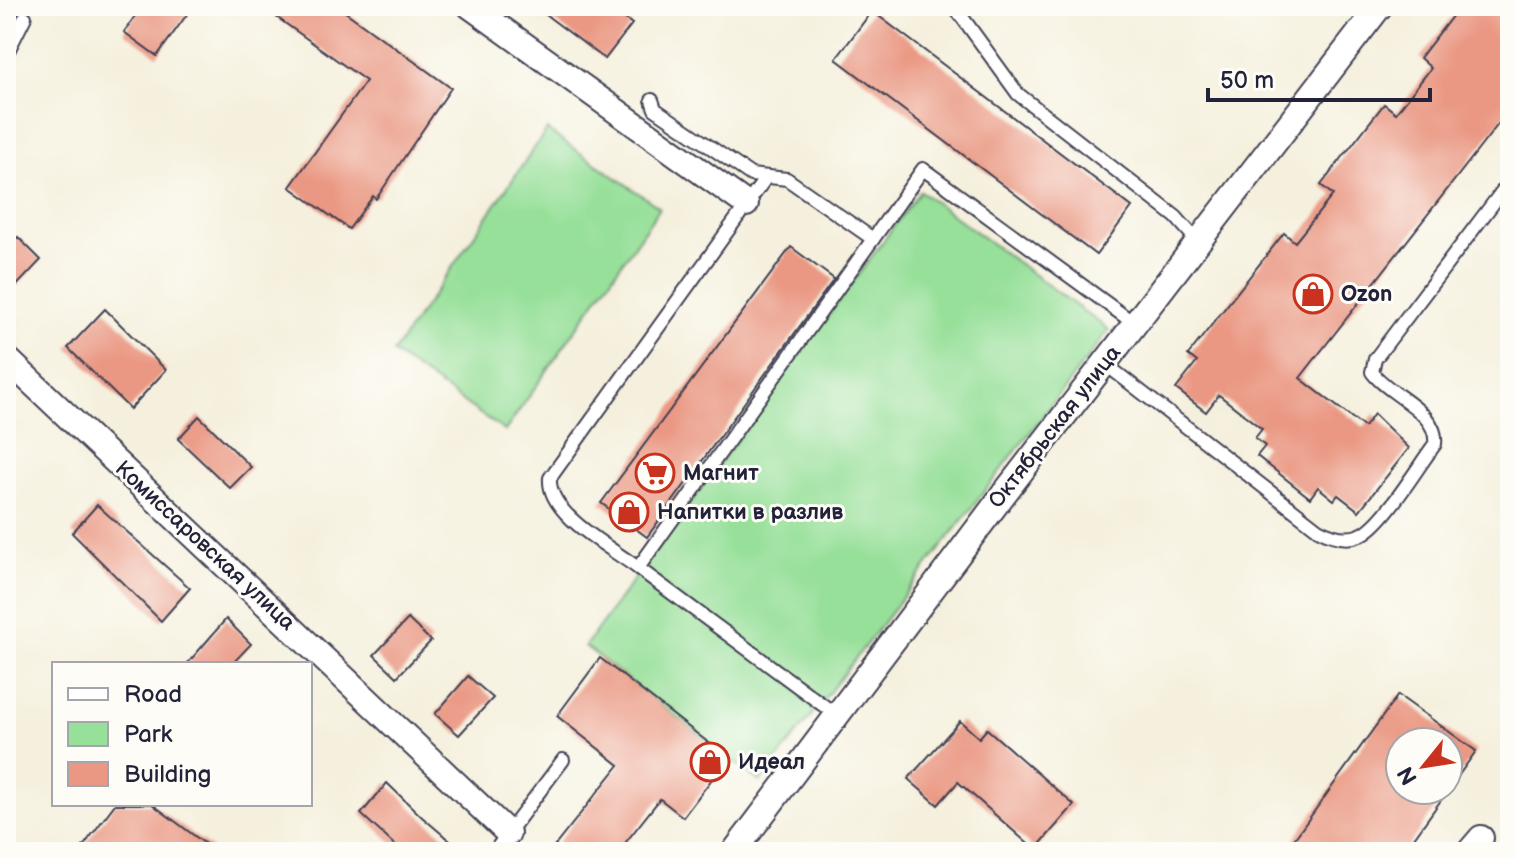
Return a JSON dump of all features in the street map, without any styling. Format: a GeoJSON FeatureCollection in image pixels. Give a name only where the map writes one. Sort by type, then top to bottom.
{"type":"FeatureCollection","features":[{"type":"Feature","properties":{"kind":"street"},"geometry":{"type":"LineString","coordinates":[[470,6],[746,204]]}},
{"type":"Feature","properties":{"kind":"street","name":"Октябрьская улица"},"geometry":{"type":"LineString","coordinates":[[734,852],[835,714],[1380,6]]}},
{"type":"Feature","properties":{"kind":"street","name":"Комиссаровская улица"},"geometry":{"type":"LineString","coordinates":[[6,358],[501,843]]}},
{"type":"Feature","properties":{"kind":"lane"},"geometry":{"type":"LineString","coordinates":[[954,6],[1018,94],[1176,217],[1199,243]]}},
{"type":"Feature","properties":{"kind":"lane"},"geometry":{"type":"LineString","coordinates":[[6,55],[25,17]]}},
{"type":"Feature","properties":{"kind":"lane"},"geometry":{"type":"LineString","coordinates":[[652,100],[655,109],[751,175],[765,179],[787,179],[873,239]]}},
{"type":"Feature","properties":{"kind":"lane"},"geometry":{"type":"LineString","coordinates":[[638,568],[923,169],[1135,324]]}},
{"type":"Feature","properties":{"kind":"lane"},"geometry":{"type":"LineString","coordinates":[[765,179],[550,478],[548,493],[558,507],[835,714]]}},
{"type":"Feature","properties":{"kind":"lane"},"geometry":{"type":"LineString","coordinates":[[1104,363],[1318,529],[1343,538],[1359,536],[1375,523],[1435,444],[1436,432],[1428,419],[1380,382],[1372,372],[1375,359],[1510,181]]}},
{"type":"Feature","properties":{"kind":"lane"},"geometry":{"type":"LineString","coordinates":[[501,843],[563,760]]}},
{"type":"Feature","properties":{"kind":"green space"},"geometry":{"type":"Polygon","coordinates":[[[547,130],[660,208],[505,431],[393,353],[547,130]]]}},
{"type":"Feature","properties":{"kind":"green space"},"geometry":{"type":"Polygon","coordinates":[[[920,191],[1109,330],[760,782],[585,646],[920,191]]]}},
{"type":"Feature","properties":{"kind":"building"},"geometry":{"type":"Polygon","coordinates":[[[142,6],[193,6],[157,56],[124,32],[142,6]]]}},
{"type":"Feature","properties":{"kind":"building"},"geometry":{"type":"Polygon","coordinates":[[[261,6],[337,6],[451,88],[376,199],[373,196],[349,229],[290,187],[366,81],[261,6]]]}},
{"type":"Feature","properties":{"kind":"building"},"geometry":{"type":"Polygon","coordinates":[[[534,6],[608,6],[632,24],[605,59],[534,6]]]}},
{"type":"Feature","properties":{"kind":"building"},"geometry":{"type":"Polygon","coordinates":[[[1460,6],[1510,6],[1510,109],[1300,378],[1364,427],[1374,414],[1409,448],[1359,511],[1338,495],[1334,500],[1318,487],[1310,498],[1257,456],[1265,446],[1255,438],[1262,429],[1219,395],[1206,412],[1176,389],[1197,362],[1188,355],[1284,233],[1295,242],[1333,195],[1321,185],[1384,104],[1396,113],[1431,68],[1420,58],[1460,6]]]}},
{"type":"Feature","properties":{"kind":"building"},"geometry":{"type":"Polygon","coordinates":[[[872,11],[1132,207],[1096,255],[836,59],[872,11]]]}},
{"type":"Feature","properties":{"kind":"building"},"geometry":{"type":"Polygon","coordinates":[[[18,237],[41,260],[6,297],[6,249],[18,237]]]}},
{"type":"Feature","properties":{"kind":"building"},"geometry":{"type":"Polygon","coordinates":[[[791,247],[834,279],[647,537],[601,503],[791,247]]]}},
{"type":"Feature","properties":{"kind":"building"},"geometry":{"type":"Polygon","coordinates":[[[105,309],[166,370],[130,409],[68,348],[105,309]]]}},
{"type":"Feature","properties":{"kind":"building"},"geometry":{"type":"Polygon","coordinates":[[[199,416],[251,467],[230,488],[178,439],[199,416]]]}},
{"type":"Feature","properties":{"kind":"building"},"geometry":{"type":"Polygon","coordinates":[[[97,505],[190,588],[161,621],[72,533],[97,505]]]}},
{"type":"Feature","properties":{"kind":"building"},"geometry":{"type":"Polygon","coordinates":[[[226,619],[251,644],[234,662],[189,662],[226,619]]]}},
{"type":"Feature","properties":{"kind":"building"},"geometry":{"type":"Polygon","coordinates":[[[408,619],[431,641],[397,677],[374,655],[408,619]]]}},
{"type":"Feature","properties":{"kind":"building"},"geometry":{"type":"Polygon","coordinates":[[[600,658],[728,758],[683,817],[660,799],[618,852],[550,852],[619,765],[557,716],[600,658]]]}},
{"type":"Feature","properties":{"kind":"building"},"geometry":{"type":"Polygon","coordinates":[[[468,676],[493,698],[459,735],[435,714],[468,676]]]}},
{"type":"Feature","properties":{"kind":"building"},"geometry":{"type":"Polygon","coordinates":[[[1398,695],[1441,726],[1384,726],[1384,806],[1437,806],[1404,852],[1285,852],[1398,695]]]}},
{"type":"Feature","properties":{"kind":"building"},"geometry":{"type":"Polygon","coordinates":[[[960,721],[979,738],[987,729],[1074,805],[1035,850],[958,782],[938,805],[908,779],[960,721]]]}},
{"type":"Feature","properties":{"kind":"building"},"geometry":{"type":"Polygon","coordinates":[[[1464,742],[1476,751],[1464,768],[1464,742]]]}},
{"type":"Feature","properties":{"kind":"building"},"geometry":{"type":"Polygon","coordinates":[[[387,783],[463,852],[402,852],[361,814],[387,783]]]}},
{"type":"Feature","properties":{"kind":"building"},"geometry":{"type":"Polygon","coordinates":[[[114,806],[155,806],[216,852],[79,852],[114,806]]]}},
{"type":"Feature","properties":{"kind":"place","name":"Ozon"},"geometry":{"type":"Point","coordinates":[1313,294]}},
{"type":"Feature","properties":{"kind":"place","name":"Магнит"},"geometry":{"type":"Point","coordinates":[655,473]}},
{"type":"Feature","properties":{"kind":"place","name":"Напитки в разлив"},"geometry":{"type":"Point","coordinates":[629,512]}},
{"type":"Feature","properties":{"kind":"place","name":"Идеал"},"geometry":{"type":"Point","coordinates":[710,762]}}]}
